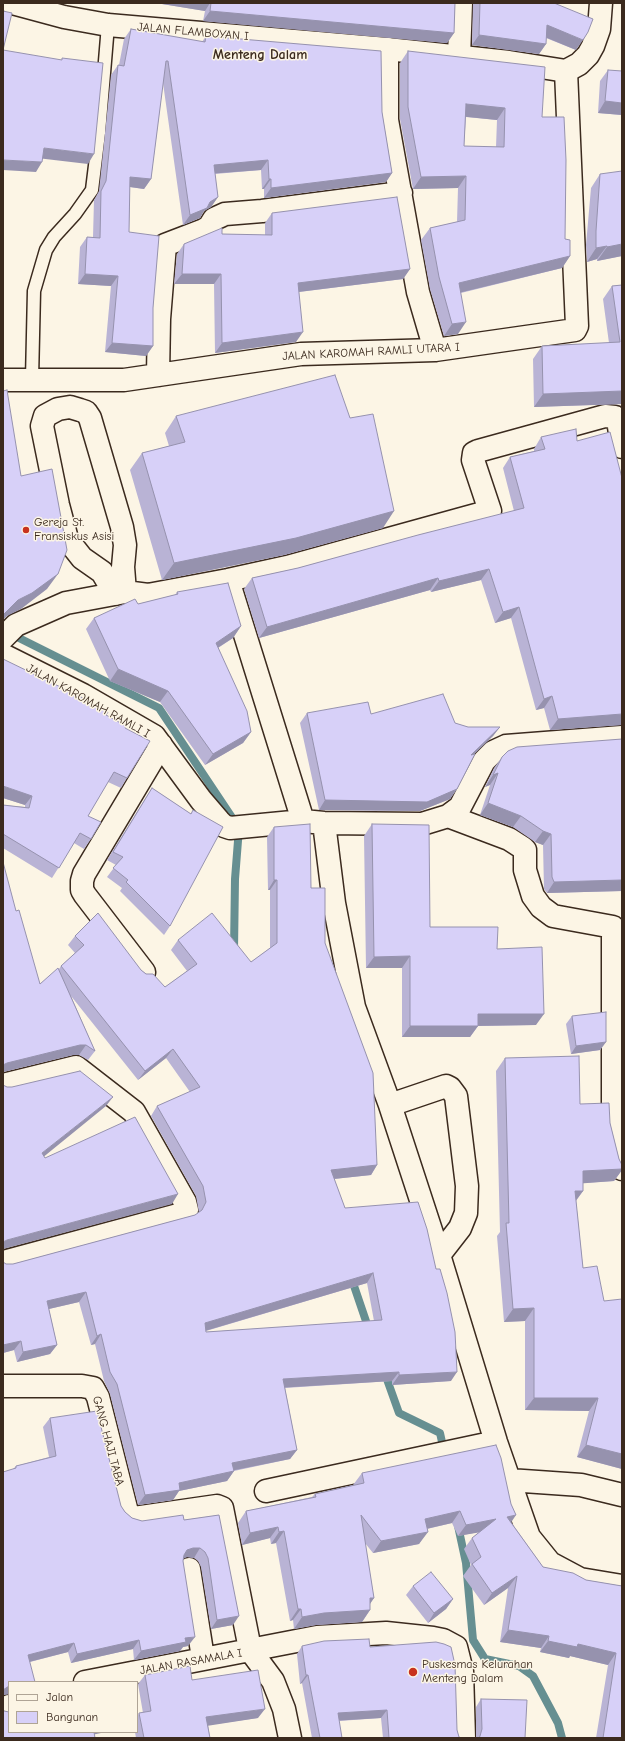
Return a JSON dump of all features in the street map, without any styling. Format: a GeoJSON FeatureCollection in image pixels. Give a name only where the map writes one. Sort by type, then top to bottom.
{"type":"FeatureCollection","features":[{"type":"Feature","properties":{"kind":"street","name":"JALAN FLAMBOYAN I"},"geometry":{"type":"LineString","coordinates":[[12,3],[43,7],[108,25],[387,49],[509,62],[566,71]]}},
{"type":"Feature","properties":{"kind":"street"},"geometry":{"type":"LineString","coordinates":[[458,57],[461,3]]}},
{"type":"Feature","properties":{"kind":"street"},"geometry":{"type":"LineString","coordinates":[[566,71],[579,64],[588,55],[593,46],[600,29],[602,3]]}},
{"type":"Feature","properties":{"kind":"street"},"geometry":{"type":"LineString","coordinates":[[387,49],[387,120],[418,292],[436,350]]}},
{"type":"Feature","properties":{"kind":"street","name":"JALAN KAROMAH RAMLI UTARA I"},"geometry":{"type":"LineString","coordinates":[[3,380],[32,378],[124,380],[301,354],[436,350],[572,331],[576,329],[566,71]]}},
{"type":"Feature","properties":{"kind":"street"},"geometry":{"type":"LineString","coordinates":[[158,375],[159,319],[164,245],[204,230],[209,227],[214,219],[225,214],[262,211],[401,193]]}},
{"type":"Feature","properties":{"kind":"street"},"geometry":{"type":"LineString","coordinates":[[70,407],[80,410],[86,412],[90,418],[122,528],[125,545],[120,593],[102,572],[82,558],[67,539],[58,505],[42,426],[45,416],[58,408],[70,407]]}},
{"type":"Feature","properties":{"kind":"street"},"geometry":{"type":"LineString","coordinates":[[3,638],[16,625],[66,603],[120,593],[148,595],[288,567],[490,511],[473,460],[474,452],[605,416],[615,417],[618,420],[622,447]]}},
{"type":"Feature","properties":{"kind":"street"},"geometry":{"type":"LineString","coordinates":[[228,580],[303,821]]}},
{"type":"Feature","properties":{"kind":"street","name":"JALAN KAROMAH RAMLI I"},"geometry":{"type":"LineString","coordinates":[[3,655],[84,695],[154,736],[201,800],[224,826],[230,828],[303,821],[324,823],[422,824],[448,816],[460,807],[484,761],[493,752],[506,746],[622,737]]}},
{"type":"Feature","properties":{"kind":"street"},"geometry":{"type":"LineString","coordinates":[[144,972],[85,895],[82,890],[82,881],[84,874],[161,745]]}},
{"type":"Feature","properties":{"kind":"street"},"geometry":{"type":"LineString","coordinates":[[448,816],[509,839],[524,848],[525,870],[533,896],[541,908],[553,916],[613,926],[613,1133],[622,1169]]}},
{"type":"Feature","properties":{"kind":"street"},"geometry":{"type":"LineString","coordinates":[[324,823],[334,904],[354,1007],[390,1105],[439,1255],[496,1442],[529,1537],[550,1563],[580,1579],[622,1586]]}},
{"type":"Feature","properties":{"kind":"street"},"geometry":{"type":"LineString","coordinates":[[3,1085],[76,1067],[134,1112],[185,1202],[187,1210],[185,1213],[3,1262]]}},
{"type":"Feature","properties":{"kind":"street"},"geometry":{"type":"LineString","coordinates":[[390,1105],[446,1086],[450,1088],[456,1096],[467,1186],[466,1213],[460,1228],[439,1255]]}},
{"type":"Feature","properties":{"kind":"street","name":"GANG HAJI TABA"},"geometry":{"type":"LineString","coordinates":[[3,1386],[82,1386],[93,1388],[98,1397],[127,1512],[134,1518],[217,1506],[222,1508],[248,1650]]}},
{"type":"Feature","properties":{"kind":"street"},"geometry":{"type":"LineString","coordinates":[[266,1491],[496,1442]]}},
{"type":"Feature","properties":{"kind":"street"},"geometry":{"type":"LineString","coordinates":[[509,1480],[581,1485],[622,1495]]}},
{"type":"Feature","properties":{"kind":"street"},"geometry":{"type":"LineString","coordinates":[[189,1569],[203,1658]]}},
{"type":"Feature","properties":{"kind":"street"},"geometry":{"type":"LineString","coordinates":[[248,1650],[317,1637],[386,1633],[443,1640],[456,1647],[462,1671],[464,1738]]}},
{"type":"Feature","properties":{"kind":"street","name":"JALAN RASAMALA I"},"geometry":{"type":"LineString","coordinates":[[90,1681],[248,1650],[253,1654],[274,1682],[284,1709],[290,1738]]}},
{"type":"Feature","properties":{"kind":"lane"},"geometry":{"type":"LineString","coordinates":[[32,378],[34,292],[46,250],[54,236],[75,214],[92,190],[99,133],[108,25]]}},
{"type":"Feature","properties":{"kind":"building"},"geometry":{"type":"Polygon","coordinates":[[[211,3],[455,3],[454,33],[210,11],[211,3]]]}},
{"type":"Feature","properties":{"kind":"building"},"geometry":{"type":"Polygon","coordinates":[[[480,3],[554,3],[593,19],[583,40],[547,25],[546,44],[479,35],[480,3]]]}},
{"type":"Feature","properties":{"kind":"building"},"geometry":{"type":"Polygon","coordinates":[[[3,11],[12,13],[3,50],[3,11]]]}},
{"type":"Feature","properties":{"kind":"building"},"geometry":{"type":"Polygon","coordinates":[[[131,29],[205,42],[206,36],[381,51],[382,112],[392,173],[271,188],[268,160],[214,165],[218,197],[210,202],[207,208],[190,215],[168,61],[166,61],[151,179],[130,177],[129,232],[159,236],[153,308],[153,346],[112,343],[118,276],[85,274],[87,237],[100,238],[101,191],[106,181],[118,65],[124,66],[131,29]]]}},
{"type":"Feature","properties":{"kind":"building"},"geometry":{"type":"Polygon","coordinates":[[[3,50],[62,60],[62,58],[103,63],[94,154],[44,148],[42,162],[3,160],[3,50]]]}},
{"type":"Feature","properties":{"kind":"building"},"geometry":{"type":"Polygon","coordinates":[[[408,51],[545,67],[542,117],[564,117],[566,160],[565,239],[570,240],[570,256],[459,283],[466,322],[452,324],[439,277],[430,228],[465,220],[466,176],[421,177],[408,107],[408,51]],[[466,104],[464,146],[504,147],[505,108],[466,104]]]}},
{"type":"Feature","properties":{"kind":"building"},"geometry":{"type":"Polygon","coordinates":[[[608,70],[622,71],[622,103],[605,101],[608,70]]]}},
{"type":"Feature","properties":{"kind":"building"},"geometry":{"type":"Polygon","coordinates":[[[622,171],[622,244],[596,248],[600,174],[622,171]]]}},
{"type":"Feature","properties":{"kind":"building"},"geometry":{"type":"Polygon","coordinates":[[[397,197],[410,269],[298,283],[303,332],[222,343],[221,274],[182,274],[184,244],[222,228],[222,234],[272,235],[272,213],[397,197]]]}},
{"type":"Feature","properties":{"kind":"building"},"geometry":{"type":"Polygon","coordinates":[[[622,285],[622,391],[543,394],[542,346],[620,342],[612,286],[622,285]]]}},
{"type":"Feature","properties":{"kind":"building"},"geometry":{"type":"Polygon","coordinates":[[[335,375],[350,418],[373,414],[394,511],[296,538],[174,563],[142,453],[185,442],[176,416],[335,375]]]}},
{"type":"Feature","properties":{"kind":"building","name":"Gereja St. Fransiskus Asisi"},"geometry":{"type":"Polygon","coordinates":[[[7,390],[21,476],[52,469],[67,550],[58,574],[32,593],[18,600],[3,615],[3,391],[7,390]]]}},
{"type":"Feature","properties":{"kind":"building"},"geometry":{"type":"Polygon","coordinates":[[[576,429],[577,441],[610,432],[622,478],[622,714],[558,719],[552,696],[544,699],[519,607],[503,612],[489,569],[439,581],[438,578],[267,627],[252,578],[298,568],[524,508],[510,457],[545,449],[541,437],[576,429]]]}},
{"type":"Feature","properties":{"kind":"building"},"geometry":{"type":"Polygon","coordinates":[[[228,583],[241,626],[216,643],[247,711],[251,732],[213,754],[168,691],[118,669],[94,618],[135,599],[138,604],[178,594],[177,592],[228,583]]]}},
{"type":"Feature","properties":{"kind":"building"},"geometry":{"type":"Polygon","coordinates":[[[3,659],[81,697],[108,712],[106,715],[126,726],[125,728],[150,741],[127,778],[114,772],[88,816],[101,822],[91,839],[80,833],[59,868],[3,834],[3,805],[29,808],[32,796],[3,786],[3,659]]]}},
{"type":"Feature","properties":{"kind":"building"},"geometry":{"type":"Polygon","coordinates":[[[443,694],[455,723],[468,727],[500,727],[471,755],[475,754],[457,789],[427,802],[325,800],[307,713],[368,702],[371,714],[443,694]]]}},
{"type":"Feature","properties":{"kind":"building"},"geometry":{"type":"Polygon","coordinates":[[[622,739],[622,880],[554,882],[552,877],[551,834],[543,831],[521,816],[488,803],[498,773],[493,775],[502,757],[508,751],[517,747],[622,739]]]}},
{"type":"Feature","properties":{"kind":"building"},"geometry":{"type":"Polygon","coordinates":[[[152,788],[191,814],[193,810],[223,827],[170,926],[126,882],[128,880],[113,868],[123,857],[113,852],[152,788]]]}},
{"type":"Feature","properties":{"kind":"building"},"geometry":{"type":"Polygon","coordinates":[[[310,824],[311,888],[325,888],[325,943],[373,1073],[377,1165],[331,1170],[345,1208],[418,1202],[427,1229],[436,1269],[440,1269],[447,1293],[455,1332],[457,1372],[399,1375],[399,1372],[283,1379],[297,1450],[232,1463],[234,1471],[179,1483],[180,1490],[145,1495],[117,1384],[110,1372],[101,1334],[97,1336],[86,1292],[47,1301],[57,1345],[23,1352],[21,1341],[3,1345],[3,1262],[6,1264],[13,1264],[195,1215],[202,1210],[206,1202],[203,1186],[157,1106],[200,1087],[173,1049],[145,1071],[61,966],[84,945],[75,936],[98,913],[141,970],[146,974],[153,974],[165,987],[197,964],[178,940],[212,913],[251,962],[277,943],[277,880],[274,880],[274,827],[310,824]],[[373,1273],[205,1323],[206,1332],[382,1320],[373,1273]]]}},
{"type":"Feature","properties":{"kind":"building"},"geometry":{"type":"Polygon","coordinates":[[[372,824],[429,825],[430,927],[498,927],[497,949],[542,947],[544,1014],[478,1014],[478,1026],[410,1026],[410,956],[374,957],[372,824]]]}},
{"type":"Feature","properties":{"kind":"building"},"geometry":{"type":"Polygon","coordinates":[[[3,862],[16,911],[19,910],[40,984],[58,968],[95,1051],[86,1045],[80,1045],[3,1065],[3,862]]]}},
{"type":"Feature","properties":{"kind":"building"},"geometry":{"type":"Polygon","coordinates":[[[606,1012],[606,1042],[576,1046],[572,1016],[606,1012]]]}},
{"type":"Feature","properties":{"kind":"building"},"geometry":{"type":"Polygon","coordinates":[[[579,1056],[580,1104],[609,1103],[610,1123],[619,1159],[622,1165],[622,1169],[583,1171],[583,1191],[575,1191],[583,1268],[597,1266],[604,1301],[622,1299],[622,1454],[586,1445],[598,1398],[534,1398],[534,1308],[513,1309],[506,1223],[509,1223],[505,1058],[579,1056]]]}},
{"type":"Feature","properties":{"kind":"building"},"geometry":{"type":"Polygon","coordinates":[[[80,1071],[113,1097],[42,1153],[45,1158],[135,1117],[178,1194],[3,1242],[3,1085],[12,1087],[80,1071]]]}},
{"type":"Feature","properties":{"kind":"building"},"geometry":{"type":"Polygon","coordinates":[[[97,1411],[121,1506],[132,1518],[142,1521],[183,1515],[184,1520],[219,1515],[239,1616],[217,1620],[208,1558],[205,1552],[200,1548],[193,1548],[187,1550],[183,1561],[195,1637],[185,1638],[186,1642],[141,1651],[139,1640],[77,1654],[74,1643],[28,1655],[35,1681],[8,1681],[8,1687],[3,1690],[3,1472],[16,1468],[16,1466],[56,1456],[50,1418],[97,1411]]]}},
{"type":"Feature","properties":{"kind":"building"},"geometry":{"type":"Polygon","coordinates":[[[496,1445],[501,1458],[511,1504],[516,1515],[507,1517],[543,1567],[573,1573],[586,1580],[622,1586],[622,1738],[603,1738],[616,1653],[578,1644],[577,1647],[548,1641],[549,1636],[508,1630],[517,1576],[492,1593],[472,1564],[481,1557],[472,1538],[496,1519],[466,1525],[460,1511],[425,1519],[428,1532],[381,1541],[361,1515],[374,1598],[370,1598],[370,1610],[324,1613],[302,1617],[301,1609],[298,1609],[284,1531],[279,1532],[278,1527],[250,1533],[246,1511],[316,1497],[315,1494],[364,1483],[362,1473],[496,1445]]]}},
{"type":"Feature","properties":{"kind":"building"},"geometry":{"type":"Polygon","coordinates":[[[431,1572],[453,1599],[434,1613],[413,1586],[431,1572]]]}},
{"type":"Feature","properties":{"kind":"building"},"geometry":{"type":"Polygon","coordinates":[[[369,1639],[370,1647],[436,1642],[451,1647],[455,1665],[457,1730],[459,1737],[461,1738],[389,1738],[387,1710],[338,1713],[342,1738],[320,1738],[308,1675],[306,1675],[302,1646],[324,1641],[369,1639]]]}},
{"type":"Feature","properties":{"kind":"building"},"geometry":{"type":"Polygon","coordinates":[[[190,1666],[192,1680],[258,1670],[265,1709],[206,1717],[210,1738],[144,1738],[139,1713],[151,1711],[145,1675],[190,1666]]]}},
{"type":"Feature","properties":{"kind":"building"},"geometry":{"type":"Polygon","coordinates":[[[481,1699],[527,1700],[525,1738],[479,1738],[482,1729],[481,1699]]]}},
{"type":"Feature","properties":{"kind":"building"},"geometry":{"type":"Polygon","coordinates":[[[3,1712],[8,1712],[8,1733],[94,1733],[95,1738],[3,1738],[3,1712]]]}},
{"type":"Feature","properties":{"kind":"waterway"},"geometry":{"type":"LineString","coordinates":[[9,633],[159,708],[239,828],[235,879],[234,950]]}},
{"type":"Feature","properties":{"kind":"waterway"},"geometry":{"type":"LineString","coordinates":[[351,1277],[369,1330]]}},
{"type":"Feature","properties":{"kind":"waterway"},"geometry":{"type":"LineString","coordinates":[[384,1371],[399,1413],[440,1433],[444,1451]]}},
{"type":"Feature","properties":{"kind":"waterway"},"geometry":{"type":"LineString","coordinates":[[458,1526],[466,1563],[473,1640],[485,1659],[519,1666],[533,1676],[558,1723],[562,1738]]}},
{"type":"Feature","properties":{"kind":"place","name":"Gereja St. Fransiskus Asisi"},"geometry":{"type":"Point","coordinates":[26,530]}},
{"type":"Feature","properties":{"kind":"place","name":"Puskesmas Kelurahan Menteng Dalam"},"geometry":{"type":"Point","coordinates":[413,1672]}},
{"type":"Feature","properties":{"kind":"district","name":"Menteng Dalam"},"geometry":{"type":"Point","coordinates":[260,55]}}]}
